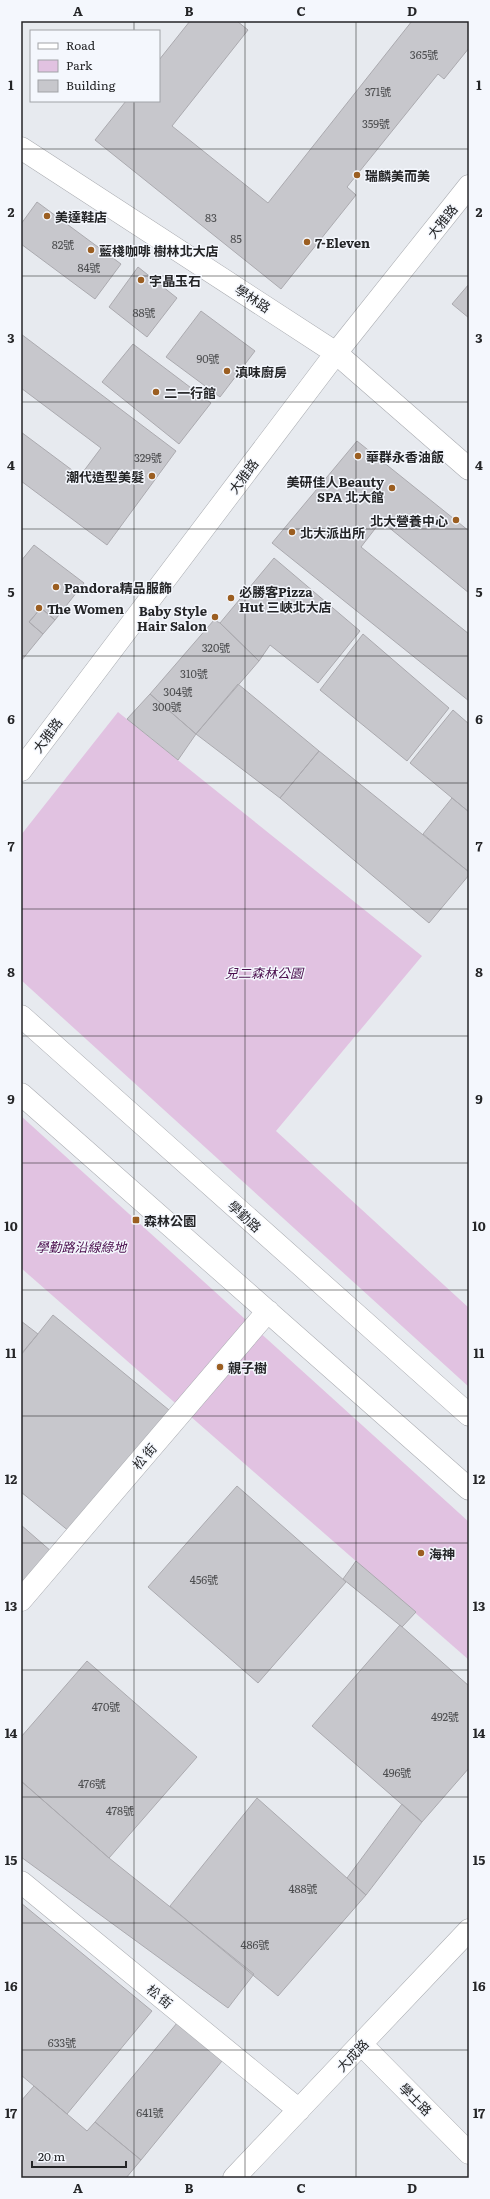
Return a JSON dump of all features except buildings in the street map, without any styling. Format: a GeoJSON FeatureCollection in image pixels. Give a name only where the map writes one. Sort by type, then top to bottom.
{"type":"FeatureCollection","features":[{"type":"Feature","properties":{"kind":"street","name":"學林路"},"geometry":{"type":"LineString","coordinates":[[21,148],[336,353],[469,469]]}},
{"type":"Feature","properties":{"kind":"street","name":"大雅路"},"geometry":{"type":"LineString","coordinates":[[21,770],[336,353],[469,186]]}},
{"type":"Feature","properties":{"kind":"street","name":"學勤路"},"geometry":{"type":"LineString","coordinates":[[21,1016],[469,1415]]}},
{"type":"Feature","properties":{"kind":"street"},"geometry":{"type":"LineString","coordinates":[[21,1094],[469,1489]]}},
{"type":"Feature","properties":{"kind":"street","name":"松 街"},"geometry":{"type":"LineString","coordinates":[[21,1600],[268,1311]]}},
{"type":"Feature","properties":{"kind":"street","name":"松 街"},"geometry":{"type":"LineString","coordinates":[[21,1882],[299,2110]]}},
{"type":"Feature","properties":{"kind":"street","name":"大成路"},"geometry":{"type":"LineString","coordinates":[[234,2178],[362,2045],[469,1930]]}},
{"type":"Feature","properties":{"kind":"street","name":"學士路"},"geometry":{"type":"LineString","coordinates":[[362,2045],[469,2153]]}},
{"type":"Feature","properties":{"kind":"green space","name":"兒二森林公園"},"geometry":{"type":"Polygon","coordinates":[[[118,712],[422,956],[276,1131],[469,1308],[469,1387],[21,980],[21,835],[118,712]]]}},
{"type":"Feature","properties":{"kind":"green space","name":"學勤路沿線綠地"},"geometry":{"type":"Polygon","coordinates":[[[21,1116],[469,1522],[469,1660],[21,1268],[21,1116]]]}},
{"type":"Feature","properties":{"kind":"place","name":"瑞麟美而美"},"geometry":{"type":"Point","coordinates":[357,175]}},
{"type":"Feature","properties":{"kind":"place","name":"美達鞋店"},"geometry":{"type":"Point","coordinates":[47,216]}},
{"type":"Feature","properties":{"kind":"place","name":"7-Eleven"},"geometry":{"type":"Point","coordinates":[307,242]}},
{"type":"Feature","properties":{"kind":"place","name":"藍棧咖啡 樹林北大店"},"geometry":{"type":"Point","coordinates":[91,250]}},
{"type":"Feature","properties":{"kind":"place","name":"宇晶玉石"},"geometry":{"type":"Point","coordinates":[141,280]}},
{"type":"Feature","properties":{"kind":"place","name":"滇味廚房"},"geometry":{"type":"Point","coordinates":[227,371]}},
{"type":"Feature","properties":{"kind":"place","name":"二一行館"},"geometry":{"type":"Point","coordinates":[156,392]}},
{"type":"Feature","properties":{"kind":"place","name":"華群永香油飯"},"geometry":{"type":"Point","coordinates":[358,456]}},
{"type":"Feature","properties":{"kind":"place","name":"潮代造型美髮"},"geometry":{"type":"Point","coordinates":[152,476]}},
{"type":"Feature","properties":{"kind":"place","name":"美研佳人Beauty SPA 北大館"},"geometry":{"type":"Point","coordinates":[392,488]}},
{"type":"Feature","properties":{"kind":"place","name":"北大營養中心"},"geometry":{"type":"Point","coordinates":[456,520]}},
{"type":"Feature","properties":{"kind":"place","name":"北大派出所"},"geometry":{"type":"Point","coordinates":[292,532]}},
{"type":"Feature","properties":{"kind":"place","name":"Pandora精品服飾"},"geometry":{"type":"Point","coordinates":[56,587]}},
{"type":"Feature","properties":{"kind":"place","name":"必勝客Pizza Hut 三峽北大店"},"geometry":{"type":"Point","coordinates":[231,598]}},
{"type":"Feature","properties":{"kind":"place","name":"The Women"},"geometry":{"type":"Point","coordinates":[39,608]}},
{"type":"Feature","properties":{"kind":"place","name":"Baby Style Hair Salon"},"geometry":{"type":"Point","coordinates":[215,617]}},
{"type":"Feature","properties":{"kind":"place","name":"森林公園"},"geometry":{"type":"Point","coordinates":[136,1220]}},
{"type":"Feature","properties":{"kind":"place","name":"親子樹"},"geometry":{"type":"Point","coordinates":[220,1367]}},
{"type":"Feature","properties":{"kind":"place","name":"海神"},"geometry":{"type":"Point","coordinates":[421,1553]}}]}
